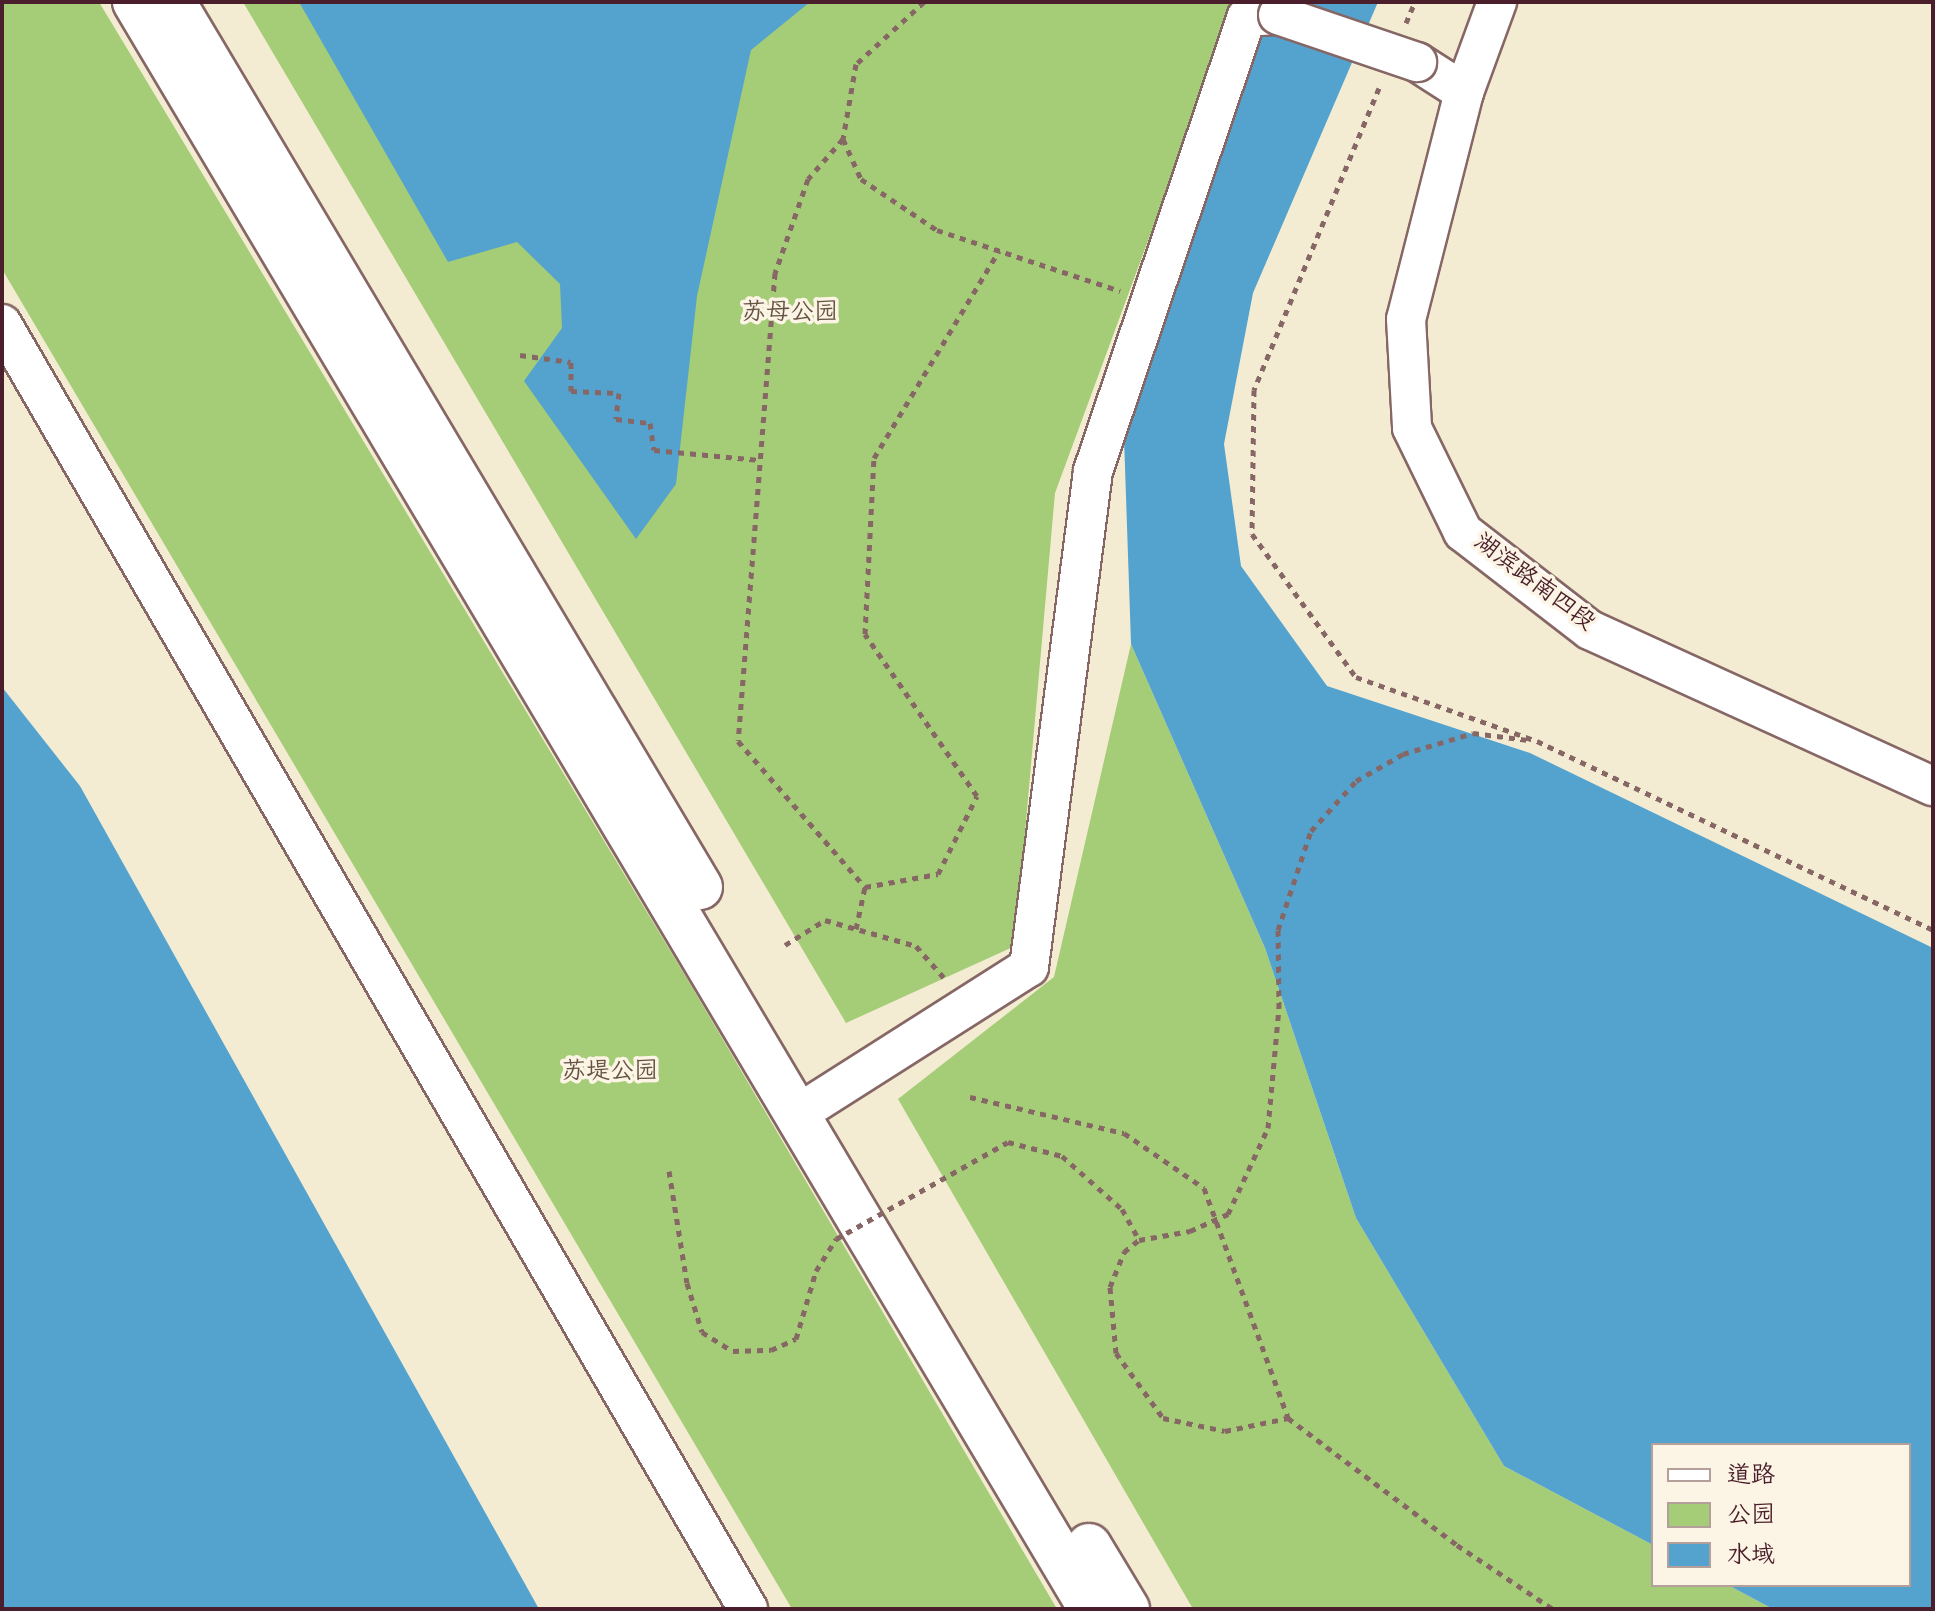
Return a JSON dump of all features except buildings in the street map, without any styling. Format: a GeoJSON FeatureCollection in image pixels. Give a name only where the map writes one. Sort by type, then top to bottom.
{"type":"FeatureCollection","features":[{"type":"Feature","properties":{"kind":"main road"},"geometry":{"type":"LineString","coordinates":[[135,2],[811,1105],[1127,1609]]}},
{"type":"Feature","properties":{"kind":"main road"},"geometry":{"type":"LineString","coordinates":[[173,2],[811,1105],[1091,1609]]}},
{"type":"Feature","properties":{"kind":"street","name":"湖滨路南四段"},"geometry":{"type":"LineString","coordinates":[[1497,2],[1464,92],[1406,319],[1412,428],[1463,532],[1590,630],[1933,786]]}},
{"type":"Feature","properties":{"kind":"street"},"geometry":{"type":"LineString","coordinates":[[811,1105],[1029,967],[1093,471],[1247,17],[1278,15],[1401,55],[1464,92]]}},
{"type":"Feature","properties":{"kind":"street"},"geometry":{"type":"LineString","coordinates":[[2,324],[748,1609]]}},
{"type":"Feature","properties":{"kind":"path"},"geometry":{"type":"LineString","coordinates":[[865,887],[738,741],[775,273],[808,179],[843,139],[856,64],[924,2]]}},
{"type":"Feature","properties":{"kind":"path"},"geometry":{"type":"LineString","coordinates":[[1415,2],[1401,55],[1254,390],[1252,534],[1356,677],[1537,741],[1933,930]]}},
{"type":"Feature","properties":{"kind":"path"},"geometry":{"type":"LineString","coordinates":[[843,139],[861,179],[937,230],[1151,301]]}},
{"type":"Feature","properties":{"kind":"path"},"geometry":{"type":"LineString","coordinates":[[865,887],[938,874],[977,796],[865,634],[874,458],[999,251]]}},
{"type":"Feature","properties":{"kind":"path"},"geometry":{"type":"LineString","coordinates":[[520,355],[571,362],[571,391],[619,393],[616,419],[650,423],[654,450],[760,460]]}},
{"type":"Feature","properties":{"kind":"path"},"geometry":{"type":"LineString","coordinates":[[1288,1418],[1225,1431],[1163,1418],[1116,1353],[1110,1287],[1124,1252],[1139,1240],[1190,1231],[1228,1214],[1268,1128],[1279,1008],[1278,930],[1311,831],[1356,781],[1403,754],[1473,733],[1537,741]]}},
{"type":"Feature","properties":{"kind":"path"},"geometry":{"type":"LineString","coordinates":[[856,929],[865,887]]}},
{"type":"Feature","properties":{"kind":"path"},"geometry":{"type":"LineString","coordinates":[[785,945],[825,920],[916,946],[969,1004]]}},
{"type":"Feature","properties":{"kind":"path"},"geometry":{"type":"LineString","coordinates":[[970,1097],[1124,1133],[1204,1188],[1288,1418],[1457,1545],[1553,1609]]}},
{"type":"Feature","properties":{"kind":"path"},"geometry":{"type":"LineString","coordinates":[[669,1171],[687,1283],[702,1332],[733,1351],[771,1350],[796,1339],[816,1271],[836,1239],[1008,1142],[1062,1156],[1122,1209],[1139,1240]]}},
{"type":"Feature","properties":{"kind":"green space","name":"苏堤公园"},"geometry":{"type":"Polygon","coordinates":[[[2,2],[99,2],[692,987],[1057,1609],[792,1609],[2,269],[2,2]]]}},
{"type":"Feature","properties":{"kind":"green space","name":"苏母公园"},"geometry":{"type":"Polygon","coordinates":[[[243,2],[1236,2],[1055,493],[1015,946],[846,1023],[243,2]]]}},
{"type":"Feature","properties":{"kind":"green space"},"geometry":{"type":"Polygon","coordinates":[[[1131,644],[1265,948],[1356,1218],[1504,1466],[1651,1544],[1651,1587],[1732,1587],[1773,1609],[1193,1609],[898,1099],[1054,977],[1131,644]]]}},
{"type":"Feature","properties":{"kind":"water"},"geometry":{"type":"Polygon","coordinates":[[[299,2],[810,2],[751,50],[697,296],[676,484],[636,539],[524,381],[562,328],[560,284],[517,242],[448,262],[299,2]]]}},
{"type":"Feature","properties":{"kind":"water"},"geometry":{"type":"Polygon","coordinates":[[[1272,2],[1378,2],[1253,293],[1224,444],[1241,566],[1327,686],[1530,753],[1933,948],[1933,1609],[1773,1609],[1732,1587],[1911,1587],[1911,1443],[1651,1443],[1651,1544],[1504,1466],[1356,1218],[1265,948],[1131,644],[1124,438],[1272,2]]]}},
{"type":"Feature","properties":{"kind":"water"},"geometry":{"type":"Polygon","coordinates":[[[2,687],[80,786],[539,1609],[2,1609],[2,687]]]}}]}
